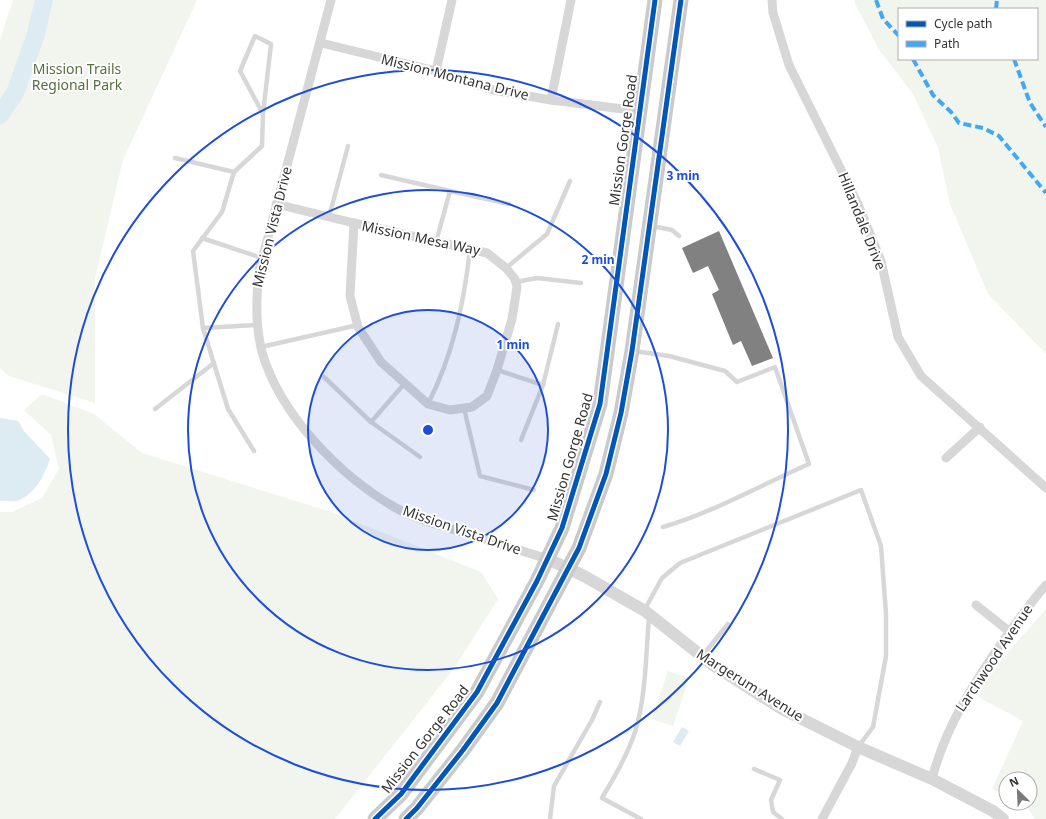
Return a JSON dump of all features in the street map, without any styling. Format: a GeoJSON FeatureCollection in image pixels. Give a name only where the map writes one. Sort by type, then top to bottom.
{"type":"FeatureCollection","features":[{"type":"Feature","properties":{"kind":"main road","name":"Mission Gorge Road"},"geometry":{"type":"LineString","coordinates":[[375,819],[401,794],[477,692],[548,559],[562,528],[583,466],[600,404],[655,0]]}},
{"type":"Feature","properties":{"kind":"main road"},"geometry":{"type":"LineString","coordinates":[[406,819],[417,808],[463,750],[497,703],[579,548],[606,474],[622,413],[632,351],[680,0]]}},
{"type":"Feature","properties":{"kind":"street","name":"Mission Vista Drive"},"geometry":{"type":"LineString","coordinates":[[332,0],[262,258],[256,293],[261,347],[281,396],[297,421],[332,461],[396,508],[421,519],[548,559]]}},
{"type":"Feature","properties":{"kind":"street"},"geometry":{"type":"LineString","coordinates":[[436,72],[452,0]]}},
{"type":"Feature","properties":{"kind":"street"},"geometry":{"type":"LineString","coordinates":[[551,100],[571,0]]}},
{"type":"Feature","properties":{"kind":"street","name":"Hillandale Drive"},"geometry":{"type":"LineString","coordinates":[[772,0],[773,13],[789,65],[858,204],[881,260],[898,337],[921,376],[980,427],[1046,488]]}},
{"type":"Feature","properties":{"kind":"street","name":"Mission Montana Drive"},"geometry":{"type":"LineString","coordinates":[[320,43],[436,72],[493,90],[551,100],[639,111]]}},
{"type":"Feature","properties":{"kind":"street","name":"Mission Mesa Way"},"geometry":{"type":"LineString","coordinates":[[276,204],[354,224],[487,253],[506,268],[516,282],[512,319],[497,370],[486,396],[472,407],[450,410],[428,404],[381,362],[358,325],[350,296],[354,224]]}},
{"type":"Feature","properties":{"kind":"street"},"geometry":{"type":"LineString","coordinates":[[946,458],[980,427]]}},
{"type":"Feature","properties":{"kind":"street","name":"Margerum Avenue"},"geometry":{"type":"LineString","coordinates":[[548,559],[569,568],[647,613],[702,656],[782,709],[858,747],[932,779],[1003,819]]}},
{"type":"Feature","properties":{"kind":"street","name":"Larchwood Avenue"},"geometry":{"type":"LineString","coordinates":[[932,779],[937,758],[958,711],[986,666],[1046,586]]}},
{"type":"Feature","properties":{"kind":"street"},"geometry":{"type":"LineString","coordinates":[[976,605],[1010,632]]}},
{"type":"Feature","properties":{"kind":"street"},"geometry":{"type":"LineString","coordinates":[[822,819],[852,763],[858,747]]}},
{"type":"Feature","properties":{"kind":"lane"},"geometry":{"type":"LineString","coordinates":[[254,451],[228,409],[203,328],[193,251],[222,212],[234,172],[262,146],[263,114],[271,44],[255,36],[240,71],[263,114]]}},
{"type":"Feature","properties":{"kind":"lane"},"geometry":{"type":"LineString","coordinates":[[329,217],[348,146]]}},
{"type":"Feature","properties":{"kind":"lane"},"geometry":{"type":"LineString","coordinates":[[175,158],[234,172]]}},
{"type":"Feature","properties":{"kind":"lane"},"geometry":{"type":"LineString","coordinates":[[380,175],[510,204]]}},
{"type":"Feature","properties":{"kind":"lane"},"geometry":{"type":"LineString","coordinates":[[506,268],[547,234],[570,181]]}},
{"type":"Feature","properties":{"kind":"lane"},"geometry":{"type":"LineString","coordinates":[[436,242],[450,191]]}},
{"type":"Feature","properties":{"kind":"lane"},"geometry":{"type":"LineString","coordinates":[[649,226],[672,230],[679,236]]}},
{"type":"Feature","properties":{"kind":"lane"},"geometry":{"type":"LineString","coordinates":[[202,238],[262,258]]}},
{"type":"Feature","properties":{"kind":"lane"},"geometry":{"type":"LineString","coordinates":[[428,404],[440,381],[458,325],[470,249]]}},
{"type":"Feature","properties":{"kind":"lane"},"geometry":{"type":"LineString","coordinates":[[516,282],[537,278],[581,284]]}},
{"type":"Feature","properties":{"kind":"lane"},"geometry":{"type":"LineString","coordinates":[[521,440],[543,385],[558,324]]}},
{"type":"Feature","properties":{"kind":"lane"},"geometry":{"type":"LineString","coordinates":[[203,328],[258,325]]}},
{"type":"Feature","properties":{"kind":"lane"},"geometry":{"type":"LineString","coordinates":[[261,347],[358,325]]}},
{"type":"Feature","properties":{"kind":"lane"},"geometry":{"type":"LineString","coordinates":[[632,351],[669,356],[725,371],[737,382],[775,367],[809,464],[699,515],[663,527]]}},
{"type":"Feature","properties":{"kind":"lane"},"geometry":{"type":"LineString","coordinates":[[155,409],[214,363]]}},
{"type":"Feature","properties":{"kind":"lane"},"geometry":{"type":"LineString","coordinates":[[497,370],[543,385]]}},
{"type":"Feature","properties":{"kind":"lane"},"geometry":{"type":"LineString","coordinates":[[324,377],[371,422],[420,457]]}},
{"type":"Feature","properties":{"kind":"lane"},"geometry":{"type":"LineString","coordinates":[[371,422],[405,383]]}},
{"type":"Feature","properties":{"kind":"lane"},"geometry":{"type":"LineString","coordinates":[[464,408],[480,476],[534,490]]}},
{"type":"Feature","properties":{"kind":"lane"},"geometry":{"type":"LineString","coordinates":[[641,819],[602,798],[623,763],[636,729],[643,690],[647,613],[662,578],[680,563],[861,490],[881,546],[886,614],[886,656],[873,727],[858,747]]}},
{"type":"Feature","properties":{"kind":"lane"},"geometry":{"type":"LineString","coordinates":[[702,656],[728,624]]}},
{"type":"Feature","properties":{"kind":"lane"},"geometry":{"type":"LineString","coordinates":[[550,819],[554,786],[592,720],[600,702]]}},
{"type":"Feature","properties":{"kind":"lane"},"geometry":{"type":"LineString","coordinates":[[754,769],[780,780],[771,800],[773,812],[782,819]]}},
{"type":"Feature","properties":{"kind":"green space","name":"Mission Trails Regional Park"},"geometry":{"type":"Polygon","coordinates":[[[13,0],[197,0],[123,160],[95,278],[95,403],[9,376],[0,368],[0,40],[13,0]]]}},
{"type":"Feature","properties":{"kind":"green space"},"geometry":{"type":"Polygon","coordinates":[[[855,0],[1046,0],[1046,354],[988,294],[950,204],[938,148],[913,94],[880,51],[855,4],[855,0]]]}},
{"type":"Feature","properties":{"kind":"green space"},"geometry":{"type":"Polygon","coordinates":[[[42,394],[94,414],[142,453],[331,512],[481,572],[498,599],[455,667],[335,819],[0,819],[0,512],[12,512],[42,498],[59,469],[51,435],[24,410],[42,394]]]}},
{"type":"Feature","properties":{"kind":"green space"},"geometry":{"type":"Polygon","coordinates":[[[1046,609],[1046,819],[1035,819],[1029,811],[1038,811],[1038,771],[1000,771],[1023,721],[978,697],[992,673],[1018,640],[1046,609]]]}},
{"type":"Feature","properties":{"kind":"green space"},"geometry":{"type":"Polygon","coordinates":[[[668,671],[689,678],[673,726],[652,719],[668,671]]]}},
{"type":"Feature","properties":{"kind":"green space"},"geometry":{"type":"Polygon","coordinates":[[[998,776],[998,792],[992,789],[998,776]]]}},
{"type":"Feature","properties":{"kind":"shaded area"},"geometry":{"type":"Polygon","coordinates":[[[0,418],[18,421],[24,431],[50,459],[38,484],[28,495],[16,501],[0,501],[0,418]]]}},
{"type":"Feature","properties":{"kind":"shaded area"},"geometry":{"type":"Polygon","coordinates":[[[682,727],[689,731],[680,746],[673,742],[682,727]]]}},
{"type":"Feature","properties":{"kind":"building"},"geometry":{"type":"Polygon","coordinates":[[[719,231],[773,358],[752,366],[741,341],[733,345],[712,294],[719,290],[708,266],[693,273],[682,248],[719,231]]]}},
{"type":"Feature","properties":{"kind":"waterway"},"geometry":{"type":"LineString","coordinates":[[0,115],[15,93],[35,37],[44,0]]}},
{"type":"Feature","properties":{"kind":"marked path"},"geometry":{"type":"LineString","coordinates":[[876,0],[883,19],[898,35]]}},
{"type":"Feature","properties":{"kind":"marked path"},"geometry":{"type":"LineString","coordinates":[[996,8],[997,0]]}},
{"type":"Feature","properties":{"kind":"marked path"},"geometry":{"type":"LineString","coordinates":[[914,60],[933,95],[951,112],[959,123],[983,128],[999,136],[1046,193]]}},
{"type":"Feature","properties":{"kind":"marked path"},"geometry":{"type":"LineString","coordinates":[[1014,60],[1030,103],[1046,127]]}},
{"type":"Feature","properties":{"kind":"cycle path"},"geometry":{"type":"LineString","coordinates":[[375,819],[401,794],[477,692],[537,581],[562,528],[600,404],[655,0]]}},
{"type":"Feature","properties":{"kind":"cycle path"},"geometry":{"type":"LineString","coordinates":[[406,819],[417,808],[463,750],[497,703],[579,548],[606,474],[621,413],[632,351],[681,0]]}}]}
